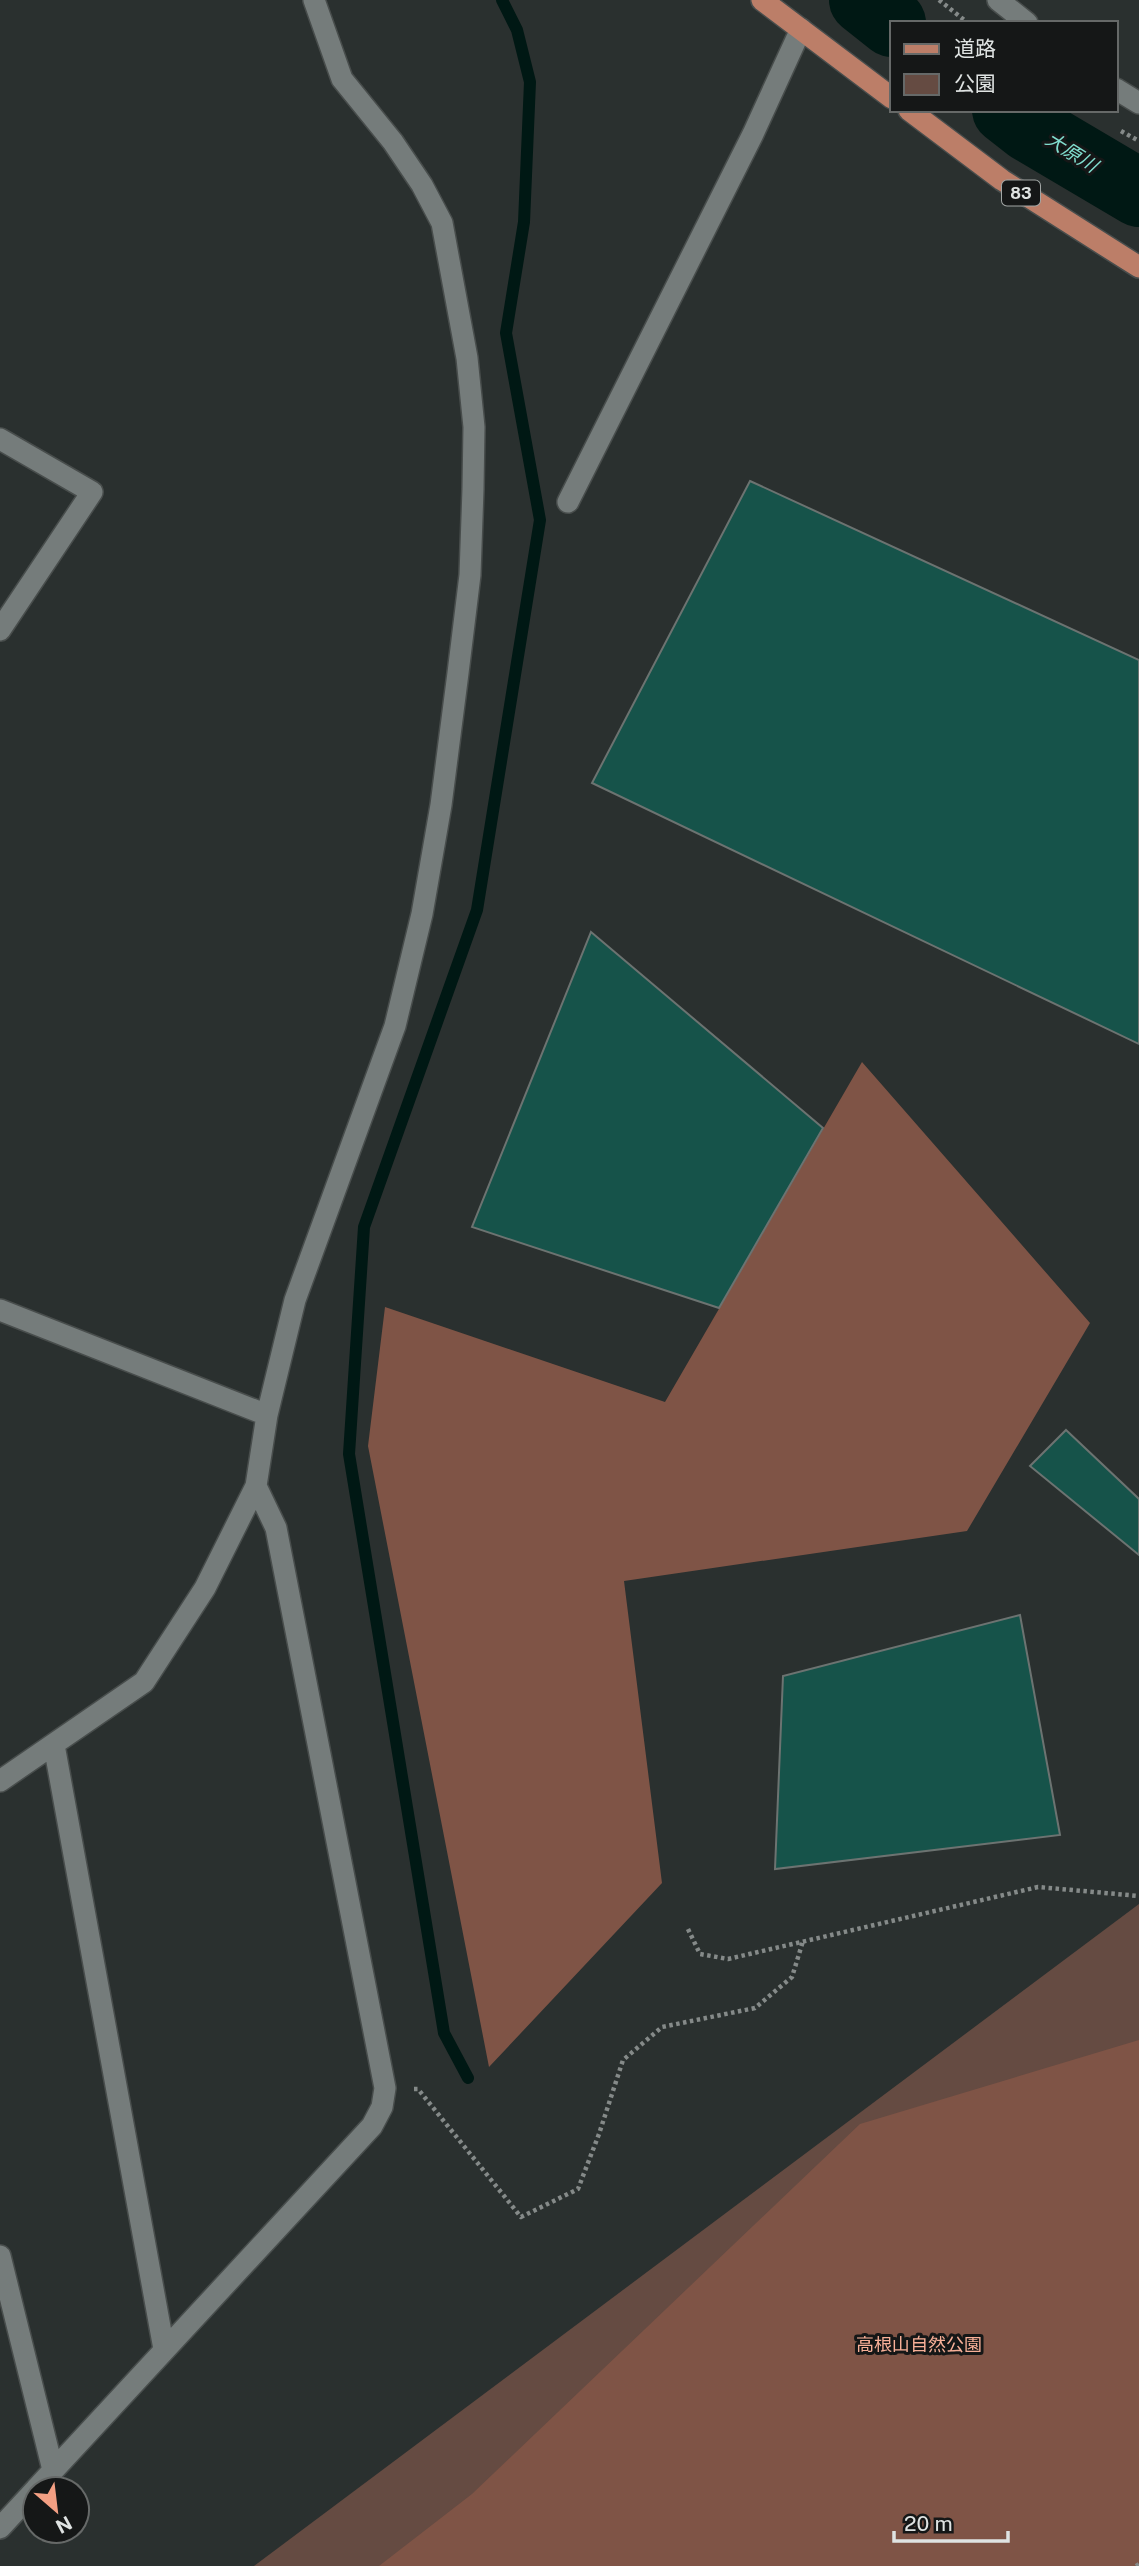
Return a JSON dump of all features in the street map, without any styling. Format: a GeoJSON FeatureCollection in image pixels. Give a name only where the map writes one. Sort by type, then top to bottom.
{"type":"FeatureCollection","features":[{"type":"Feature","properties":{"kind":"main road"},"geometry":{"type":"LineString","coordinates":[[762,0],[890,95]]}},
{"type":"Feature","properties":{"kind":"main road","name":"83"},"geometry":{"type":"LineString","coordinates":[[912,112],[1002,180],[1139,267]]}},
{"type":"Feature","properties":{"kind":"street"},"geometry":{"type":"LineString","coordinates":[[0,1781],[144,1682],[205,1588],[256,1486],[267,1415],[295,1300],[395,1026],[422,914],[441,805],[470,575],[474,427],[467,358],[443,223],[393,142],[342,79],[313,0]]}},
{"type":"Feature","properties":{"kind":"street"},"geometry":{"type":"LineString","coordinates":[[998,0],[1024,21]]}},
{"type":"Feature","properties":{"kind":"street"},"geometry":{"type":"LineString","coordinates":[[568,502],[747,147],[802,29]]}},
{"type":"Feature","properties":{"kind":"street"},"geometry":{"type":"LineString","coordinates":[[1118,90],[1139,103]]}},
{"type":"Feature","properties":{"kind":"street"},"geometry":{"type":"LineString","coordinates":[[0,439],[92,492],[0,630]]}},
{"type":"Feature","properties":{"kind":"street"},"geometry":{"type":"LineString","coordinates":[[0,1310],[267,1415]]}},
{"type":"Feature","properties":{"kind":"street"},"geometry":{"type":"LineString","coordinates":[[48,2475],[372,2126],[382,2107],[385,2088],[276,1528],[256,1486]]}},
{"type":"Feature","properties":{"kind":"street"},"geometry":{"type":"LineString","coordinates":[[54,1745],[164,2349]]}},
{"type":"Feature","properties":{"kind":"street"},"geometry":{"type":"LineString","coordinates":[[0,2256],[53,2470]]}},
{"type":"Feature","properties":{"kind":"street"},"geometry":{"type":"LineString","coordinates":[[0,2528],[21,2505]]}},
{"type":"Feature","properties":{"kind":"path"},"geometry":{"type":"LineString","coordinates":[[939,0],[965,21]]}},
{"type":"Feature","properties":{"kind":"path"},"geometry":{"type":"LineString","coordinates":[[688,1929],[700,1954],[728,1959],[1038,1887],[1139,1896]]}},
{"type":"Feature","properties":{"kind":"path"},"geometry":{"type":"LineString","coordinates":[[385,2088],[418,2089],[521,2217],[578,2189],[623,2060],[662,2027],[755,2008],[792,1977],[803,1941]]}},
{"type":"Feature","properties":{"kind":"green space"},"geometry":{"type":"Polygon","coordinates":[[[862,1062],[1090,1323],[967,1531],[624,1581],[662,1883],[489,2067],[368,1446],[385,1307],[665,1402],[862,1062]]]}},
{"type":"Feature","properties":{"kind":"green space","name":"高根山自然公園"},"geometry":{"type":"Polygon","coordinates":[[[1139,1904],[1139,2566],[254,2566],[1139,1904]]]}},
{"type":"Feature","properties":{"kind":"green space","name":"高根山自然公園"},"geometry":{"type":"Polygon","coordinates":[[[1139,2040],[1139,2566],[379,2566],[472,2494],[860,2124],[1139,2040]]]}},
{"type":"Feature","properties":{"kind":"building"},"geometry":{"type":"Polygon","coordinates":[[[750,481],[1139,660],[1139,1044],[592,783],[750,481]]]}},
{"type":"Feature","properties":{"kind":"building"},"geometry":{"type":"Polygon","coordinates":[[[591,932],[823,1128],[719,1308],[472,1227],[591,932]]]}},
{"type":"Feature","properties":{"kind":"building"},"geometry":{"type":"Polygon","coordinates":[[[1066,1430],[1139,1499],[1139,1555],[1030,1466],[1066,1430]]]}},
{"type":"Feature","properties":{"kind":"building"},"geometry":{"type":"Polygon","coordinates":[[[1020,1615],[1060,1835],[775,1869],[783,1676],[1020,1615]]]}},
{"type":"Feature","properties":{"kind":"waterway"},"geometry":{"type":"LineString","coordinates":[[468,2078],[444,2033],[349,1454],[364,1227],[477,910],[540,520],[506,333],[524,222],[530,82],[517,30],[502,0]]}},
{"type":"Feature","properties":{"kind":"waterway","name":"大原川"},"geometry":{"type":"LineString","coordinates":[[863,0],[890,21]]}},
{"type":"Feature","properties":{"kind":"waterway","name":"大原川"},"geometry":{"type":"LineString","coordinates":[[1009,112],[1029,128],[1139,193]]}}]}
